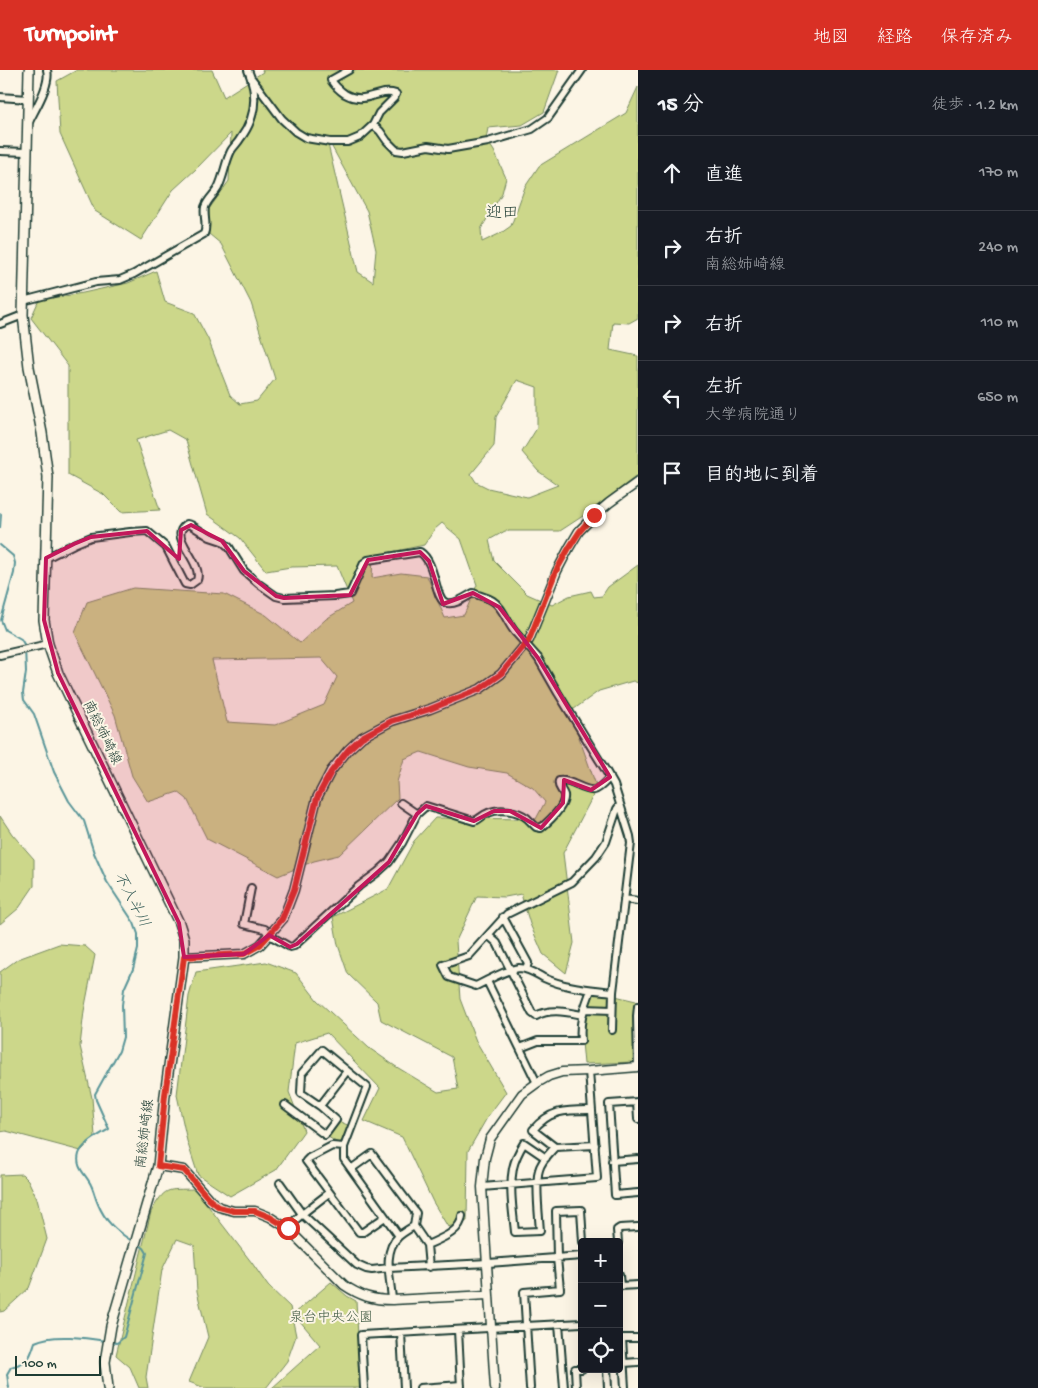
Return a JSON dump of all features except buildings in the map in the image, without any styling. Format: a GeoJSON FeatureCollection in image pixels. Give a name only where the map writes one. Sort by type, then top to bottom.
{"type":"FeatureCollection","features":[{"type":"Feature","properties":{"kind":"main road","name":"南総姉崎線"},"geometry":{"type":"LineString","coordinates":[[29,70],[23,315],[29,367],[42,433],[48,477],[44,620],[48,644],[58,673],[179,923],[184,939],[184,957],[165,1095],[158,1166],[111,1326],[105,1362],[108,1388]]}},
{"type":"Feature","properties":{"kind":"street"},"geometry":{"type":"LineString","coordinates":[[27,125],[38,105],[46,83],[47,70]]}},
{"type":"Feature","properties":{"kind":"street"},"geometry":{"type":"LineString","coordinates":[[23,301],[96,282],[120,280],[142,270],[204,234],[207,223],[205,209],[209,199],[218,189],[231,151],[248,128],[253,115],[255,98],[248,70]]}},
{"type":"Feature","properties":{"kind":"street"},"geometry":{"type":"LineString","coordinates":[[251,78],[282,119],[296,132],[306,138],[330,142],[348,142],[360,137],[373,125],[379,113],[396,94],[389,92],[362,99],[347,95],[336,88],[331,80],[349,70]]}},
{"type":"Feature","properties":{"kind":"street"},"geometry":{"type":"LineString","coordinates":[[373,125],[396,150],[404,151],[428,146],[448,149],[488,142],[532,129],[548,118],[582,70]]}},
{"type":"Feature","properties":{"kind":"street"},"geometry":{"type":"LineString","coordinates":[[0,97],[28,99]]}},
{"type":"Feature","properties":{"kind":"street"},"geometry":{"type":"LineString","coordinates":[[0,151],[26,152]]}},
{"type":"Feature","properties":{"kind":"street"},"geometry":{"type":"LineString","coordinates":[[0,324],[23,315]]}},
{"type":"Feature","properties":{"kind":"street"},"geometry":{"type":"LineString","coordinates":[[184,957],[244,954],[260,945],[282,919],[294,890],[317,798],[331,772],[348,750],[362,737],[392,721],[430,709],[480,689],[501,674],[529,640],[556,571],[580,531],[594,515],[638,482]]}},
{"type":"Feature","properties":{"kind":"street"},"geometry":{"type":"LineString","coordinates":[[46,558],[91,537],[121,532],[147,531],[166,546],[185,584],[190,585],[197,580],[198,572],[181,536],[182,529],[186,524],[191,525],[210,537],[222,541],[229,547],[244,571],[276,596],[284,598],[350,594],[364,563],[368,560],[420,552],[429,561],[438,591],[442,600],[446,603],[461,600],[473,594],[492,600],[499,607],[515,632],[538,658],[610,777],[630,836],[631,843],[613,992],[612,1030]]}},
{"type":"Feature","properties":{"kind":"street"},"geometry":{"type":"LineString","coordinates":[[0,655],[48,644]]}},
{"type":"Feature","properties":{"kind":"street"},"geometry":{"type":"LineString","coordinates":[[251,888],[244,924],[265,929],[269,935],[290,947],[297,944],[349,895],[389,862],[402,843],[417,814],[426,806],[474,821],[488,813],[502,810],[516,812],[526,817],[536,827],[541,828],[557,812],[562,803],[564,796],[558,781],[564,780],[591,790],[598,788],[610,777]]}},
{"type":"Feature","properties":{"kind":"street"},"geometry":{"type":"LineString","coordinates":[[401,803],[417,814]]}},
{"type":"Feature","properties":{"kind":"street"},"geometry":{"type":"LineString","coordinates":[[613,992],[591,990],[557,983],[521,968],[510,970],[476,986],[449,977],[443,965],[469,956],[504,917],[576,878],[596,857],[606,842],[620,805]]}},
{"type":"Feature","properties":{"kind":"street"},"geometry":{"type":"LineString","coordinates":[[630,836],[638,833]]}},
{"type":"Feature","properties":{"kind":"street"},"geometry":{"type":"LineString","coordinates":[[624,899],[638,900]]}},
{"type":"Feature","properties":{"kind":"street"},"geometry":{"type":"LineString","coordinates":[[504,917],[528,963],[526,969]]}},
{"type":"Feature","properties":{"kind":"street"},"geometry":{"type":"LineString","coordinates":[[488,935],[497,943],[532,1013],[536,1016],[542,1012],[552,1010],[583,1012],[612,1010]]}},
{"type":"Feature","properties":{"kind":"street"},"geometry":{"type":"LineString","coordinates":[[487,981],[537,1083]]}},
{"type":"Feature","properties":{"kind":"street"},"geometry":{"type":"LineString","coordinates":[[520,1048],[538,1041],[581,1041],[580,1027],[591,990]]}},
{"type":"Feature","properties":{"kind":"street"},"geometry":{"type":"LineString","coordinates":[[495,1388],[482,1187],[484,1158],[490,1138],[522,1094],[548,1076],[562,1072],[638,1067],[638,1006]]}},
{"type":"Feature","properties":{"kind":"street"},"geometry":{"type":"LineString","coordinates":[[285,1105],[324,1135],[336,1120],[301,1093],[302,1073],[322,1050],[367,1086],[344,1147],[344,1159],[399,1236]]}},
{"type":"Feature","properties":{"kind":"street"},"geometry":{"type":"LineString","coordinates":[[320,1106],[347,1071]]}},
{"type":"Feature","properties":{"kind":"street"},"geometry":{"type":"LineString","coordinates":[[482,1187],[597,1178],[589,1071]]}},
{"type":"Feature","properties":{"kind":"street"},"geometry":{"type":"LineString","coordinates":[[638,1119],[638,1102],[609,1104],[615,1195],[638,1193]]}},
{"type":"Feature","properties":{"kind":"street"},"geometry":{"type":"LineString","coordinates":[[592,1110],[564,1110],[556,1112],[544,1118],[533,1130],[555,1147],[595,1145]]}},
{"type":"Feature","properties":{"kind":"street"},"geometry":{"type":"LineString","coordinates":[[546,1158],[524,1143],[516,1157],[512,1184],[514,1232],[540,1231],[538,1171],[555,1147]]}},
{"type":"Feature","properties":{"kind":"street"},"geometry":{"type":"LineString","coordinates":[[344,1147],[332,1146],[306,1161],[359,1232],[363,1232],[385,1217]]}},
{"type":"Feature","properties":{"kind":"street"},"geometry":{"type":"LineString","coordinates":[[351,1169],[372,1154],[416,1213],[414,1226],[427,1245],[429,1267]]}},
{"type":"Feature","properties":{"kind":"street"},"geometry":{"type":"LineString","coordinates":[[612,1161],[638,1159]]}},
{"type":"Feature","properties":{"kind":"street"},"geometry":{"type":"LineString","coordinates":[[158,1166],[184,1170],[210,1200],[219,1207],[234,1211],[255,1211],[270,1217],[288,1228],[344,1285],[364,1297],[377,1300],[392,1300],[488,1294]]}},
{"type":"Feature","properties":{"kind":"street"},"geometry":{"type":"LineString","coordinates":[[280,1183],[302,1214],[356,1265],[366,1269],[429,1267],[578,1256]]}},
{"type":"Feature","properties":{"kind":"street"},"geometry":{"type":"LineString","coordinates":[[288,1228],[302,1214],[329,1193]]}},
{"type":"Feature","properties":{"kind":"street"},"geometry":{"type":"LineString","coordinates":[[530,1388],[524,1292],[560,1289],[556,1211],[581,1210],[582,1238]]}},
{"type":"Feature","properties":{"kind":"street"},"geometry":{"type":"LineString","coordinates":[[427,1245],[451,1232],[460,1224],[462,1216]]}},
{"type":"Feature","properties":{"kind":"street"},"geometry":{"type":"LineString","coordinates":[[392,1300],[389,1256],[391,1247],[399,1236],[414,1226]]}},
{"type":"Feature","properties":{"kind":"street"},"geometry":{"type":"LineString","coordinates":[[618,1238],[617,1230],[620,1228],[638,1227]]}},
{"type":"Feature","properties":{"kind":"street"},"geometry":{"type":"LineString","coordinates":[[623,1286],[638,1285]]}},
{"type":"Feature","properties":{"kind":"street"},"geometry":{"type":"LineString","coordinates":[[364,1388],[361,1335],[578,1323]]}},
{"type":"Feature","properties":{"kind":"street"},"geometry":{"type":"LineString","coordinates":[[559,1324],[564,1388]]}},
{"type":"Feature","properties":{"kind":"street"},"geometry":{"type":"LineString","coordinates":[[420,1388],[461,1386],[458,1330]]}},
{"type":"Feature","properties":{"kind":"street"},"geometry":{"type":"LineString","coordinates":[[401,1333],[404,1388]]}},
{"type":"Feature","properties":{"kind":"street"},"geometry":{"type":"LineString","coordinates":[[626,1388],[622,1338],[638,1338]]}},
{"type":"Feature","properties":{"kind":"street"},"geometry":{"type":"LineString","coordinates":[[624,1363],[638,1362]]}},
{"type":"Feature","properties":{"kind":"street"},"geometry":{"type":"LineString","coordinates":[[576,1388],[575,1369],[578,1369]]}},
{"type":"Feature","properties":{"kind":"street"},"geometry":{"type":"LineString","coordinates":[[607,1373],[608,1388]]}},
{"type":"Feature","properties":{"kind":"highlighted area"},"geometry":{"type":"Polygon","coordinates":[[[191,525],[222,541],[244,571],[276,596],[284,598],[350,595],[368,560],[420,552],[429,561],[443,604],[473,593],[499,607],[538,658],[610,777],[591,790],[564,780],[563,803],[541,828],[510,811],[494,811],[474,821],[426,806],[417,814],[389,862],[297,944],[290,947],[269,935],[244,954],[184,957],[179,923],[58,673],[44,620],[46,558],[74,544],[91,537],[147,531],[179,559],[181,530],[191,525]]]}},
{"type":"Feature","properties":{"kind":"green space"},"geometry":{"type":"Polygon","coordinates":[[[77,70],[212,70],[224,97],[263,72],[262,70],[559,70],[544,112],[522,125],[488,128],[486,139],[494,151],[506,178],[502,193],[481,229],[482,242],[511,226],[525,187],[539,166],[626,113],[638,87],[638,318],[629,323],[613,322],[610,350],[638,356],[638,475],[560,531],[505,531],[489,540],[494,561],[527,594],[552,605],[569,596],[591,591],[594,597],[602,596],[608,587],[638,565],[638,683],[633,681],[599,691],[570,712],[597,788],[563,853],[574,943],[566,973],[543,954],[530,924],[521,894],[505,897],[477,896],[456,941],[460,999],[476,1041],[506,1092],[488,1116],[468,1151],[467,1221],[448,1227],[433,1202],[402,1137],[364,1121],[380,1088],[327,1033],[295,1043],[289,1092],[304,1131],[276,1170],[230,1196],[198,1175],[187,1141],[177,1095],[189,996],[196,972],[266,962],[296,973],[317,1000],[369,1048],[438,1092],[458,1089],[452,1057],[381,1020],[377,1002],[348,974],[338,945],[333,917],[388,889],[414,841],[435,818],[536,819],[545,802],[533,788],[507,773],[469,767],[421,752],[404,759],[397,782],[398,798],[339,855],[314,861],[278,876],[207,839],[187,799],[178,792],[148,802],[132,776],[115,715],[75,633],[87,602],[133,588],[224,594],[266,615],[300,643],[326,619],[352,603],[337,566],[291,567],[266,571],[240,538],[207,514],[186,440],[168,430],[136,440],[160,510],[121,512],[103,494],[68,475],[68,366],[31,318],[39,300],[128,283],[156,271],[165,302],[194,313],[208,339],[230,395],[240,404],[257,401],[275,379],[251,303],[221,244],[209,234],[209,209],[229,181],[231,133],[173,190],[141,240],[95,211],[60,134],[57,81],[77,70]],[[326,136],[358,272],[373,282],[376,250],[367,211],[326,136]],[[517,380],[496,417],[494,446],[471,474],[476,482],[488,488],[527,497],[558,485],[538,471],[522,452],[537,428],[537,387],[517,380]],[[442,523],[435,529],[424,545],[373,556],[372,578],[401,573],[427,576],[445,618],[464,615],[477,585],[461,539],[442,523]],[[321,658],[212,660],[227,722],[275,725],[324,705],[337,677],[321,658]]]}},
{"type":"Feature","properties":{"kind":"green space"},"geometry":{"type":"Polygon","coordinates":[[[0,816],[12,834],[34,859],[34,886],[19,908],[0,924],[0,816]]]}},
{"type":"Feature","properties":{"kind":"green space"},"geometry":{"type":"Polygon","coordinates":[[[59,944],[85,946],[95,955],[84,1011],[80,1046],[92,1098],[95,1136],[81,1151],[6,1131],[0,1132],[0,972],[18,959],[59,944]]]}},
{"type":"Feature","properties":{"kind":"green space"},"geometry":{"type":"Polygon","coordinates":[[[592,994],[611,995],[636,1001],[633,1062],[584,1064],[583,1020],[592,994]]]}},
{"type":"Feature","properties":{"kind":"green space"},"geometry":{"type":"Polygon","coordinates":[[[336,1120],[352,1127],[344,1147],[325,1135],[336,1120]]]}},
{"type":"Feature","properties":{"kind":"green space"},"geometry":{"type":"Polygon","coordinates":[[[22,1174],[28,1180],[37,1199],[47,1239],[29,1288],[4,1311],[0,1312],[0,1175],[22,1174]]]}},
{"type":"Feature","properties":{"kind":"green space"},"geometry":{"type":"Polygon","coordinates":[[[195,1189],[268,1286],[290,1307],[296,1336],[287,1361],[266,1388],[205,1388],[189,1382],[208,1337],[197,1291],[194,1245],[177,1239],[162,1270],[146,1377],[148,1388],[139,1388],[130,1367],[116,1355],[151,1212],[160,1198],[168,1191],[195,1189]]]}},
{"type":"Feature","properties":{"kind":"green space","name":"泉台中央公園"},"geometry":{"type":"Polygon","coordinates":[[[331,1282],[356,1301],[361,1388],[272,1388],[320,1345],[294,1314],[331,1282]]]}},
{"type":"Feature","properties":{"kind":"waterway","name":"不入斗川"},"geometry":{"type":"LineString","coordinates":[[0,528],[1,514]]}},
{"type":"Feature","properties":{"kind":"waterway","name":"不入斗川"},"geometry":{"type":"LineString","coordinates":[[0,545],[13,556],[15,563],[1,620],[5,630],[21,639],[25,646],[24,700],[34,714],[54,772],[69,801],[84,821],[94,853],[107,882],[134,923],[138,934],[138,949],[133,969],[124,989],[122,1005],[123,1037],[119,1051],[95,1094],[109,1129],[84,1146],[78,1159],[78,1163],[91,1185],[104,1216],[116,1229],[132,1241]]}},
{"type":"Feature","properties":{"kind":"waterway","name":"不入斗川"},"geometry":{"type":"LineString","coordinates":[[111,1342],[117,1343],[124,1337],[147,1253],[138,1244]]}},
{"type":"Feature","properties":{"kind":"waterway","name":"不入斗川"},"geometry":{"type":"LineString","coordinates":[[9,1388],[7,1374],[11,1367],[28,1359],[35,1342],[42,1339],[60,1337],[106,1341]]}},
{"type":"Feature","properties":{"kind":"district","name":"迎田"},"geometry":{"type":"Point","coordinates":[502,214]}},
{"type":"Feature","properties":{"kind":"route"},"geometry":{"type":"LineString","coordinates":[[288,1228],[270,1217],[255,1211],[234,1211],[219,1207],[210,1200],[184,1170],[158,1166],[165,1095],[184,957],[244,954],[260,945],[282,919],[294,890],[317,798],[331,772],[348,750],[362,737],[392,721],[430,709],[480,689],[501,674],[529,640],[556,571],[580,531],[594,515]]}}]}
